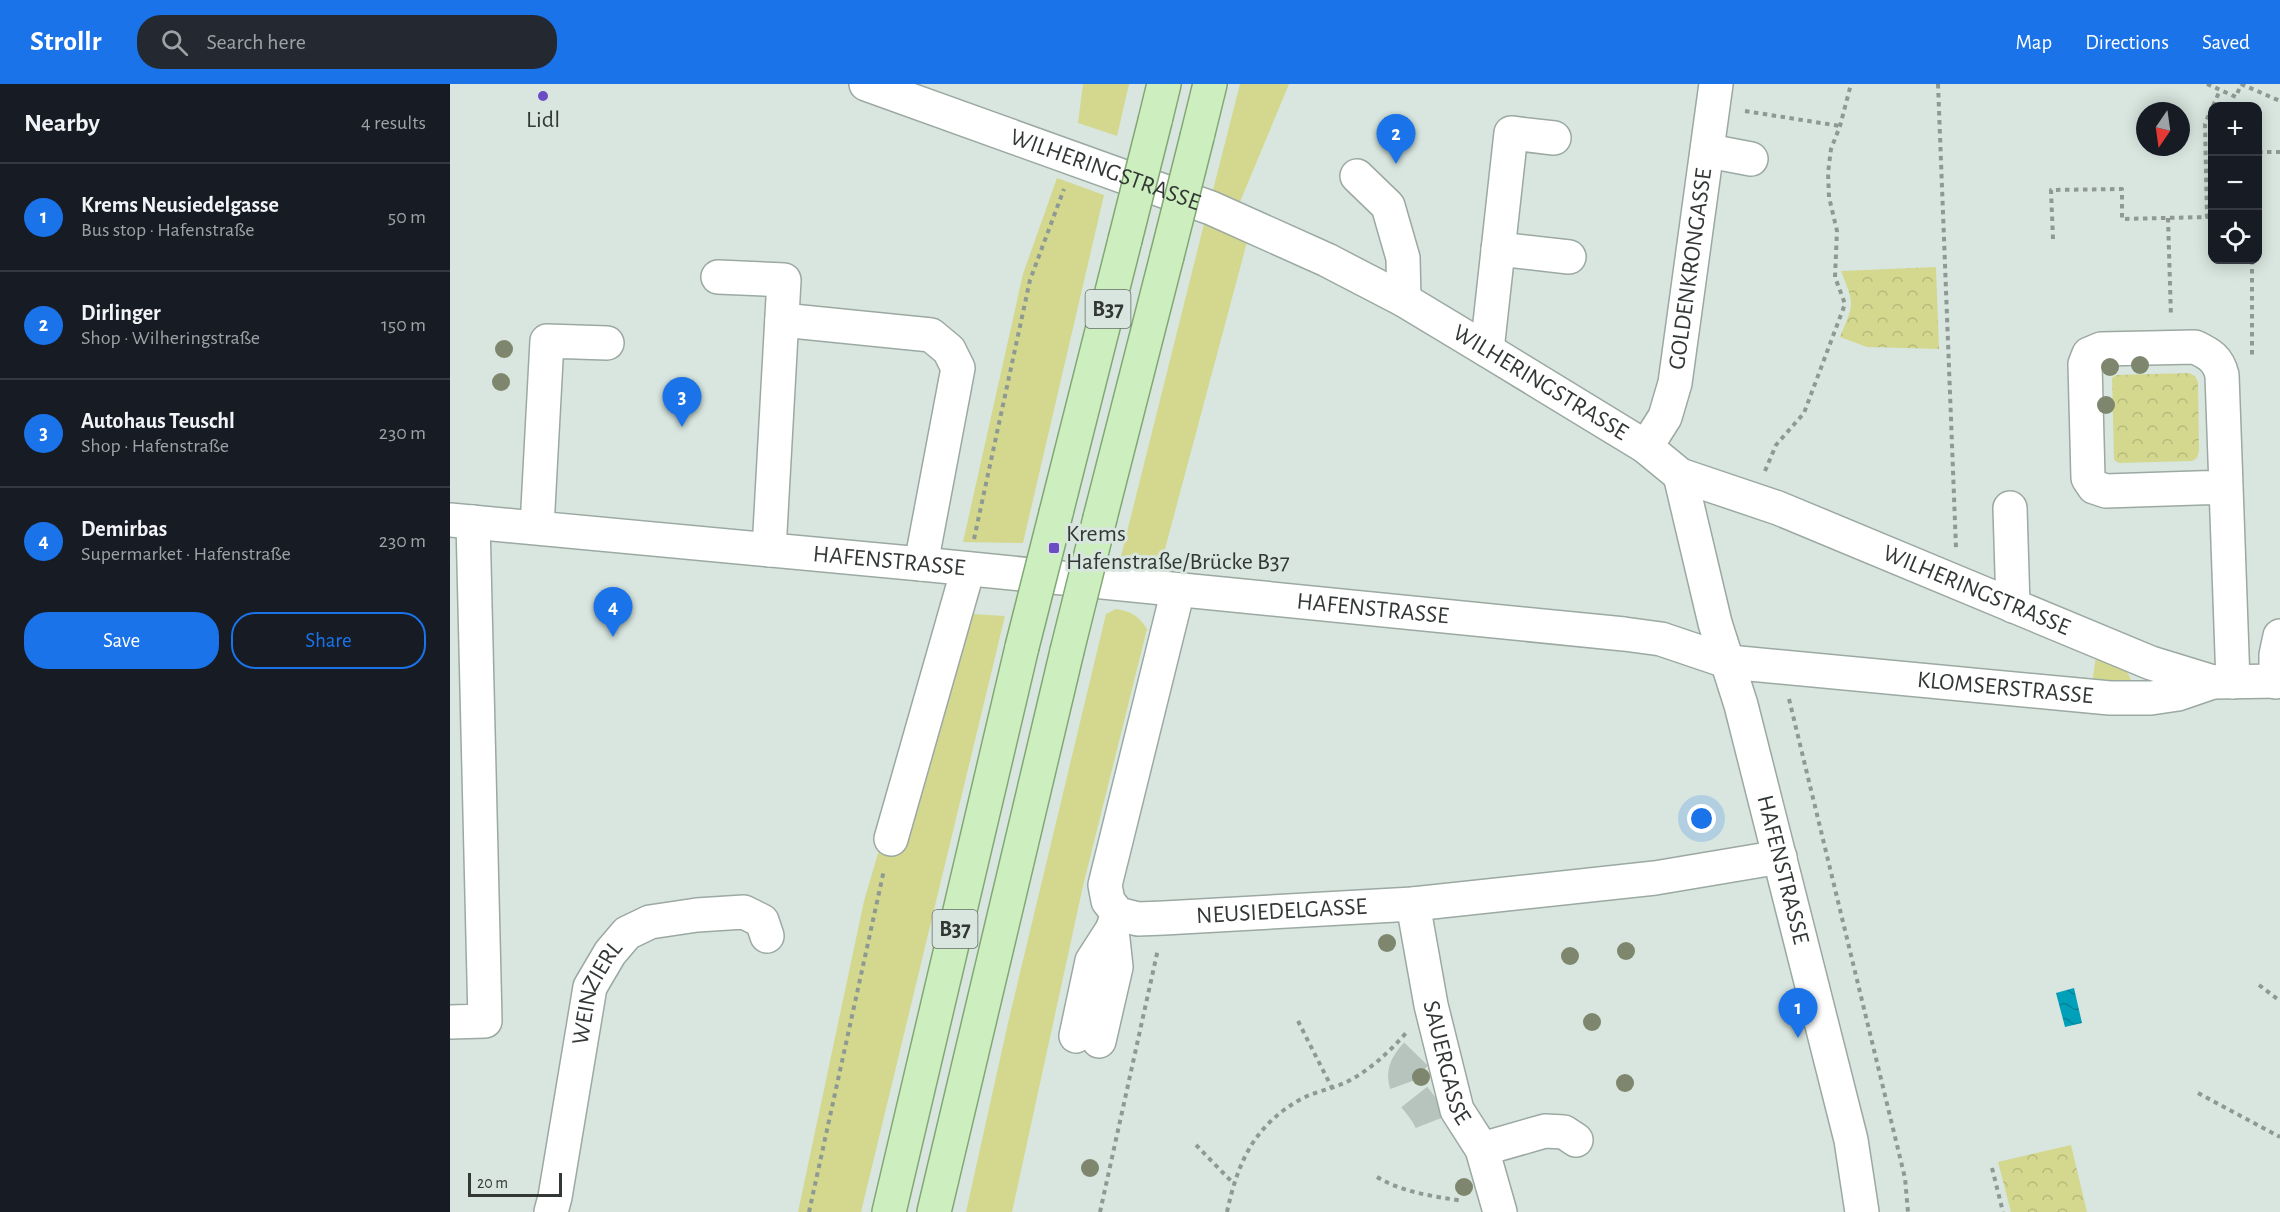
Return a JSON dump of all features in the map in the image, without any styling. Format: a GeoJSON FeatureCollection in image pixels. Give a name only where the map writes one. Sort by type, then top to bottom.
{"type":"FeatureCollection","features":[{"type":"Feature","properties":{"kind":"main road","name":"B37"},"geometry":{"type":"LineString","coordinates":[[889,1212],[1022,647],[1164,84]]}},
{"type":"Feature","properties":{"kind":"main road","name":"B37"},"geometry":{"type":"LineString","coordinates":[[934,1212],[1013,870],[1210,84]]}},
{"type":"Feature","properties":{"kind":"street","name":"GOLDENKRONGASSE"},"geometry":{"type":"LineString","coordinates":[[1646,447],[1665,417],[1676,383],[1716,84]]}},
{"type":"Feature","properties":{"kind":"street","name":"WILHERINGSTRASSE"},"geometry":{"type":"LineString","coordinates":[[876,86],[1211,208],[1327,260],[1404,300],[1487,350],[1646,447],[1680,475],[1778,508],[2151,663],[2223,682]]}},
{"type":"Feature","properties":{"kind":"street"},"geometry":{"type":"LineString","coordinates":[[1487,350],[1511,133],[1554,138]]}},
{"type":"Feature","properties":{"kind":"street"},"geometry":{"type":"LineString","coordinates":[[1708,151],[1751,159]]}},
{"type":"Feature","properties":{"kind":"street"},"geometry":{"type":"LineString","coordinates":[[1357,176],[1388,206],[1403,258],[1404,300]]}},
{"type":"Feature","properties":{"kind":"street"},"geometry":{"type":"LineString","coordinates":[[1498,249],[1569,257]]}},
{"type":"Feature","properties":{"kind":"street"},"geometry":{"type":"LineString","coordinates":[[718,277],[784,280],[769,550]]}},
{"type":"Feature","properties":{"kind":"street"},"geometry":{"type":"LineString","coordinates":[[782,320],[931,335],[949,350],[958,368],[921,564]]}},
{"type":"Feature","properties":{"kind":"street"},"geometry":{"type":"LineString","coordinates":[[537,527],[547,340],[607,343]]}},
{"type":"Feature","properties":{"kind":"street"},"geometry":{"type":"LineString","coordinates":[[2223,682],[2226,487],[2222,375],[2219,363],[2209,353],[2195,347],[2101,350],[2089,354],[2085,364],[2088,478],[2094,487],[2106,491],[2226,487]]}},
{"type":"Feature","properties":{"kind":"street"},"geometry":{"type":"LineString","coordinates":[[1680,475],[1715,623],[1729,662]]}},
{"type":"Feature","properties":{"kind":"street"},"geometry":{"type":"LineString","coordinates":[[2010,508],[2013,606]]}},
{"type":"Feature","properties":{"kind":"street"},"geometry":{"type":"LineString","coordinates":[[450,1022],[485,1021],[462,586],[461,521]]}},
{"type":"Feature","properties":{"kind":"street","name":"HAFENSTRASSE"},"geometry":{"type":"LineString","coordinates":[[461,521],[921,564],[1661,639],[1729,662],[1851,1140],[1862,1212]]}},
{"type":"Feature","properties":{"kind":"street"},"geometry":{"type":"LineString","coordinates":[[891,838],[968,569]]}},
{"type":"Feature","properties":{"kind":"street"},"geometry":{"type":"LineString","coordinates":[[1087,1038],[1092,961],[1114,922],[1105,885],[1178,590]]}},
{"type":"Feature","properties":{"kind":"street"},"geometry":{"type":"LineString","coordinates":[[2278,682],[2276,655],[2280,636]]}},
{"type":"Feature","properties":{"kind":"street","name":"KLOMSERSTRASSE"},"geometry":{"type":"LineString","coordinates":[[1729,662],[2109,699],[2151,698],[2178,694],[2223,682],[2278,682]]}},
{"type":"Feature","properties":{"kind":"street","name":"NEUSIEDELGASSE"},"geometry":{"type":"LineString","coordinates":[[1114,922],[1413,904],[1655,878],[1780,857]]}},
{"type":"Feature","properties":{"kind":"street","name":"SAUERGASSE"},"geometry":{"type":"LineString","coordinates":[[1413,904],[1429,1031],[1457,1110],[1482,1149],[1499,1210]]}},
{"type":"Feature","properties":{"kind":"street","name":"WEINZIERL"},"geometry":{"type":"LineString","coordinates":[[551,1212],[590,987],[610,953],[627,933],[650,922],[697,915],[744,912],[762,921],[767,936]]}},
{"type":"Feature","properties":{"kind":"street"},"geometry":{"type":"LineString","coordinates":[[1482,1149],[1545,1131],[1564,1132],[1576,1140]]}},
{"type":"Feature","properties":{"kind":"path"},"geometry":{"type":"LineString","coordinates":[[1763,476],[1776,446],[1804,413],[1845,304],[1835,277],[1837,231],[1829,197],[1828,173],[1831,149],[1851,84]]}},
{"type":"Feature","properties":{"kind":"path"},"geometry":{"type":"LineString","coordinates":[[1938,84],[1956,557]]}},
{"type":"Feature","properties":{"kind":"path"},"geometry":{"type":"LineString","coordinates":[[2207,84],[2236,97],[2241,84],[2280,101]]}},
{"type":"Feature","properties":{"kind":"path"},"geometry":{"type":"LineString","coordinates":[[2214,102],[2220,90]]}},
{"type":"Feature","properties":{"kind":"path"},"geometry":{"type":"LineString","coordinates":[[1740,110],[1839,126]]}},
{"type":"Feature","properties":{"kind":"path"},"geometry":{"type":"LineString","coordinates":[[2208,117],[2205,124],[2210,210]]}},
{"type":"Feature","properties":{"kind":"path"},"geometry":{"type":"LineString","coordinates":[[2262,152],[2280,153]]}},
{"type":"Feature","properties":{"kind":"path"},"geometry":{"type":"LineString","coordinates":[[968,569],[1030,280],[1076,159]]}},
{"type":"Feature","properties":{"kind":"path"},"geometry":{"type":"LineString","coordinates":[[2053,239],[2051,190],[2122,189],[2122,219],[2208,217]]}},
{"type":"Feature","properties":{"kind":"path"},"geometry":{"type":"LineString","coordinates":[[2168,218],[2172,348]]}},
{"type":"Feature","properties":{"kind":"path"},"geometry":{"type":"LineString","coordinates":[[1789,696],[1905,1178],[1908,1212]]}},
{"type":"Feature","properties":{"kind":"path"},"geometry":{"type":"LineString","coordinates":[[809,1212],[891,838]]}},
{"type":"Feature","properties":{"kind":"path"},"geometry":{"type":"LineString","coordinates":[[1100,1212],[1160,940]]}},
{"type":"Feature","properties":{"kind":"path"},"geometry":{"type":"LineString","coordinates":[[2259,985],[2280,1000]]}},
{"type":"Feature","properties":{"kind":"path"},"geometry":{"type":"LineString","coordinates":[[1298,1021],[1332,1088]]}},
{"type":"Feature","properties":{"kind":"path"},"geometry":{"type":"LineString","coordinates":[[1227,1212],[1233,1183],[1250,1145],[1279,1114],[1304,1097],[1352,1080],[1429,1031]]}},
{"type":"Feature","properties":{"kind":"path"},"geometry":{"type":"LineString","coordinates":[[2198,1093],[2280,1137]]}},
{"type":"Feature","properties":{"kind":"path"},"geometry":{"type":"LineString","coordinates":[[1196,1145],[1233,1183]]}},
{"type":"Feature","properties":{"kind":"path"},"geometry":{"type":"LineString","coordinates":[[1992,1168],[2003,1212]]}},
{"type":"Feature","properties":{"kind":"path"},"geometry":{"type":"LineString","coordinates":[[1377,1177],[1408,1191],[1499,1210]]}},
{"type":"Feature","properties":{"kind":"green space"},"geometry":{"type":"Polygon","coordinates":[[[1083,84],[1129,84],[1117,136],[1078,123],[1083,84]]]}},
{"type":"Feature","properties":{"kind":"green space"},"geometry":{"type":"Polygon","coordinates":[[[1240,84],[1289,84],[1240,202],[1213,190],[1240,84]]]}},
{"type":"Feature","properties":{"kind":"green space"},"geometry":{"type":"Polygon","coordinates":[[[1057,178],[1104,195],[1023,543],[963,542],[1023,274],[1057,178]]]}},
{"type":"Feature","properties":{"kind":"green space"},"geometry":{"type":"Polygon","coordinates":[[[1204,224],[1247,242],[1161,564],[1121,556],[1204,224]]]}},
{"type":"Feature","properties":{"kind":"green space"},"geometry":{"type":"Polygon","coordinates":[[[1936,267],[1939,349],[1867,347],[1840,337],[1851,304],[1849,291],[1841,271],[1936,267]]]}},
{"type":"Feature","properties":{"kind":"green space"},"geometry":{"type":"Polygon","coordinates":[[[2189,373],[2195,376],[2198,382],[2199,451],[2197,458],[2192,461],[2119,463],[2114,460],[2112,378],[2116,375],[2189,373]]]}},
{"type":"Feature","properties":{"kind":"green space"},"geometry":{"type":"Polygon","coordinates":[[[1116,609],[1134,615],[1147,629],[1083,886],[1012,1212],[966,1212],[1008,1023],[1106,614],[1116,609]]]}},
{"type":"Feature","properties":{"kind":"green space"},"geometry":{"type":"Polygon","coordinates":[[[972,614],[1005,616],[861,1212],[798,1212],[864,901],[879,850],[900,840],[972,614]]]}},
{"type":"Feature","properties":{"kind":"green space"},"geometry":{"type":"Polygon","coordinates":[[[2096,656],[2126,671],[2131,681],[2127,686],[2092,684],[2096,656]]]}},
{"type":"Feature","properties":{"kind":"green space"},"geometry":{"type":"Polygon","coordinates":[[[2071,1145],[2087,1212],[2011,1212],[1998,1162],[2071,1145]]]}},
{"type":"Feature","properties":{"kind":"water"},"geometry":{"type":"Polygon","coordinates":[[[2074,988],[2082,1023],[2065,1027],[2056,993],[2074,988]]]}},
{"type":"Feature","properties":{"kind":"tunnel"},"geometry":{"type":"LineString","coordinates":[[1416,1054],[1408,1064],[1405,1082],[1431,1122]]}},
{"type":"Feature","properties":{"kind":"place","name":"Lidl"},"geometry":{"type":"Point","coordinates":[543,96]}},
{"type":"Feature","properties":{"kind":"place","name":"Dirlinger"},"geometry":{"type":"Point","coordinates":[1396,164]}},
{"type":"Feature","properties":{"kind":"place","name":"Autohaus Teuschl"},"geometry":{"type":"Point","coordinates":[682,427]}},
{"type":"Feature","properties":{"kind":"place","name":"Krems Hafenstraße/Brücke B37"},"geometry":{"type":"Point","coordinates":[1054,548]}},
{"type":"Feature","properties":{"kind":"place","name":"Demirbas"},"geometry":{"type":"Point","coordinates":[613,637]}},
{"type":"Feature","properties":{"kind":"place","name":"Krems Neusiedelgasse"},"geometry":{"type":"Point","coordinates":[1798,1038]}}]}
